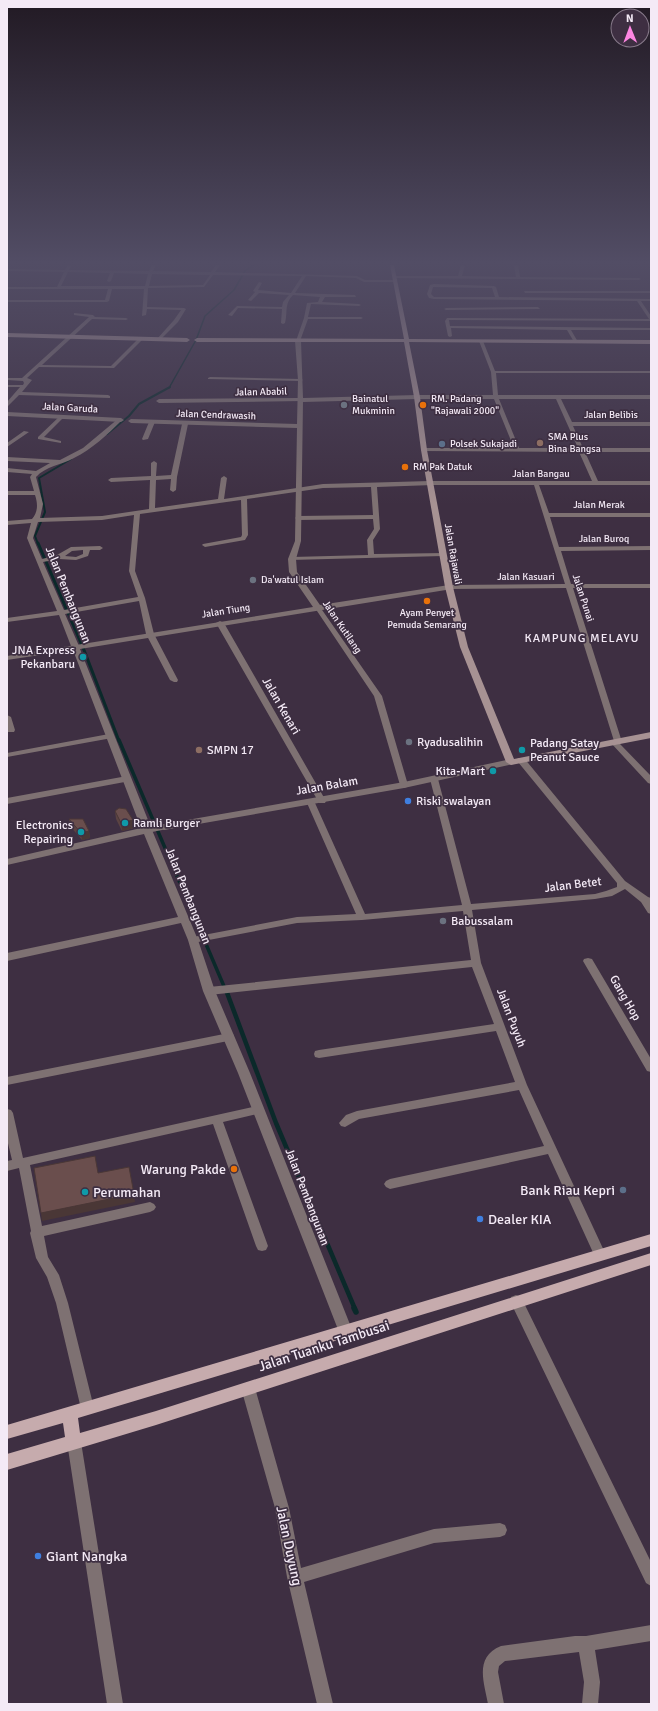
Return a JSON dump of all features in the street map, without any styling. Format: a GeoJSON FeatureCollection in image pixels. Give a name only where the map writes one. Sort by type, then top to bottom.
{"type":"FeatureCollection","features":[{"type":"Feature","properties":{"kind":"main road","name":"Jalan Rajawali"},"geometry":{"type":"LineString","coordinates":[[408,345],[417,397],[424,450],[449,587],[464,647],[511,762]]}},
{"type":"Feature","properties":{"kind":"main road","name":"Jalan Balam"},"geometry":{"type":"LineString","coordinates":[[511,762],[651,735]]}},
{"type":"Feature","properties":{"kind":"main road","name":"Jalan Tuanku Tambusai"},"geometry":{"type":"LineString","coordinates":[[7,1432],[651,1240]]}},
{"type":"Feature","properties":{"kind":"main road","name":"Jalan Tuanku Tambusai"},"geometry":{"type":"LineString","coordinates":[[7,1462],[156,1418],[516,1301],[651,1259]]}},
{"type":"Feature","properties":{"kind":"main road"},"geometry":{"type":"LineString","coordinates":[[69,1413],[74,1442]]}},
{"type":"Feature","properties":{"kind":"street"},"geometry":{"type":"LineString","coordinates":[[7,405],[41,366],[65,345]]}},
{"type":"Feature","properties":{"kind":"street"},"geometry":{"type":"LineString","coordinates":[[41,366],[112,367],[135,345]]}},
{"type":"Feature","properties":{"kind":"street","name":"Jalan Kutilang"},"geometry":{"type":"LineString","coordinates":[[298,345],[301,380],[301,426],[298,491],[298,541],[292,558],[291,567],[298,581],[378,696],[404,786]]}},
{"type":"Feature","properties":{"kind":"street"},"geometry":{"type":"LineString","coordinates":[[482,345],[493,372],[496,397],[517,450]]}},
{"type":"Feature","properties":{"kind":"street"},"geometry":{"type":"LineString","coordinates":[[493,372],[651,372]]}},
{"type":"Feature","properties":{"kind":"street"},"geometry":{"type":"LineString","coordinates":[[210,378],[301,380]]}},
{"type":"Feature","properties":{"kind":"street"},"geometry":{"type":"LineString","coordinates":[[7,379],[26,382]]}},
{"type":"Feature","properties":{"kind":"street"},"geometry":{"type":"LineString","coordinates":[[7,386],[26,382]]}},
{"type":"Feature","properties":{"kind":"street"},"geometry":{"type":"LineString","coordinates":[[18,393],[108,397]]}},
{"type":"Feature","properties":{"kind":"street","name":"Jalan Ababil"},"geometry":{"type":"LineString","coordinates":[[159,401],[417,397],[651,398]]}},
{"type":"Feature","properties":{"kind":"street"},"geometry":{"type":"LineString","coordinates":[[558,397],[596,483]]}},
{"type":"Feature","properties":{"kind":"street","name":"Jalan Garuda"},"geometry":{"type":"LineString","coordinates":[[7,414],[131,421]]}},
{"type":"Feature","properties":{"kind":"street"},"geometry":{"type":"LineString","coordinates":[[59,442],[40,438],[61,417]]}},
{"type":"Feature","properties":{"kind":"street"},"geometry":{"type":"LineString","coordinates":[[7,470],[38,472],[73,457],[90,447],[120,420]]}},
{"type":"Feature","properties":{"kind":"street","name":"Jalan Cendrawasih"},"geometry":{"type":"LineString","coordinates":[[131,421],[186,424],[301,426]]}},
{"type":"Feature","properties":{"kind":"street"},"geometry":{"type":"LineString","coordinates":[[145,439],[152,422]]}},
{"type":"Feature","properties":{"kind":"street"},"geometry":{"type":"LineString","coordinates":[[173,490],[174,478],[186,424]]}},
{"type":"Feature","properties":{"kind":"street","name":"Jalan Belibis"},"geometry":{"type":"LineString","coordinates":[[571,424],[651,424]]}},
{"type":"Feature","properties":{"kind":"street"},"geometry":{"type":"LineString","coordinates":[[7,445],[26,432]]}},
{"type":"Feature","properties":{"kind":"street"},"geometry":{"type":"LineString","coordinates":[[424,450],[651,450]]}},
{"type":"Feature","properties":{"kind":"street"},"geometry":{"type":"LineString","coordinates":[[7,459],[60,462]]}},
{"type":"Feature","properties":{"kind":"street"},"geometry":{"type":"LineString","coordinates":[[152,511],[154,463]]}},
{"type":"Feature","properties":{"kind":"street","name":"Jalan Pembangunan"},"geometry":{"type":"LineString","coordinates":[[38,472],[33,479],[38,493],[40,510],[30,538],[77,646],[109,736],[183,919],[193,940],[257,1110],[346,1332]]}},
{"type":"Feature","properties":{"kind":"street"},"geometry":{"type":"LineString","coordinates":[[111,480],[174,478]]}},
{"type":"Feature","properties":{"kind":"street"},"geometry":{"type":"LineString","coordinates":[[221,501],[224,478]]}},
{"type":"Feature","properties":{"kind":"street","name":"Jalan Punai"},"geometry":{"type":"LineString","coordinates":[[536,483],[616,742]]}},
{"type":"Feature","properties":{"kind":"street","name":"Jalan Bangau"},"geometry":{"type":"LineString","coordinates":[[7,523],[52,519],[102,518],[329,486],[651,483]]}},
{"type":"Feature","properties":{"kind":"street"},"geometry":{"type":"LineString","coordinates":[[372,556],[370,542],[377,531],[374,486]]}},
{"type":"Feature","properties":{"kind":"street"},"geometry":{"type":"LineString","coordinates":[[7,493],[38,493]]}},
{"type":"Feature","properties":{"kind":"street"},"geometry":{"type":"LineString","coordinates":[[205,546],[243,539],[245,535],[244,498]]}},
{"type":"Feature","properties":{"kind":"street"},"geometry":{"type":"LineString","coordinates":[[137,513],[132,570],[142,598],[150,634],[174,680]]}},
{"type":"Feature","properties":{"kind":"street","name":"Jalan Merak"},"geometry":{"type":"LineString","coordinates":[[546,515],[651,515]]}},
{"type":"Feature","properties":{"kind":"street"},"geometry":{"type":"LineString","coordinates":[[298,518],[377,517]]}},
{"type":"Feature","properties":{"kind":"street"},"geometry":{"type":"LineString","coordinates":[[41,561],[56,558],[81,558],[86,555],[87,548]]}},
{"type":"Feature","properties":{"kind":"street"},"geometry":{"type":"LineString","coordinates":[[56,558],[71,549],[100,548]]}},
{"type":"Feature","properties":{"kind":"street","name":"Jalan Buroq"},"geometry":{"type":"LineString","coordinates":[[557,549],[651,548]]}},
{"type":"Feature","properties":{"kind":"street"},"geometry":{"type":"LineString","coordinates":[[292,558],[443,554]]}},
{"type":"Feature","properties":{"kind":"street"},"geometry":{"type":"LineString","coordinates":[[649,586],[651,594]]}},
{"type":"Feature","properties":{"kind":"street","name":"Jalan Kasuari"},"geometry":{"type":"LineString","coordinates":[[449,587],[649,586]]}},
{"type":"Feature","properties":{"kind":"street","name":"Jalan Tiung"},"geometry":{"type":"LineString","coordinates":[[7,658],[449,587]]}},
{"type":"Feature","properties":{"kind":"street","name":"Jalan Pembangunan"},"geometry":{"type":"LineString","coordinates":[[7,620],[76,610],[142,598]]}},
{"type":"Feature","properties":{"kind":"street","name":"Jalan Kenari"},"geometry":{"type":"LineString","coordinates":[[220,623],[322,801]]}},
{"type":"Feature","properties":{"kind":"street"},"geometry":{"type":"LineString","coordinates":[[7,717],[11,730]]}},
{"type":"Feature","properties":{"kind":"street"},"geometry":{"type":"LineString","coordinates":[[7,755],[109,736]]}},
{"type":"Feature","properties":{"kind":"street"},"geometry":{"type":"LineString","coordinates":[[616,742],[651,780]]}},
{"type":"Feature","properties":{"kind":"street","name":"Jalan Betet"},"geometry":{"type":"LineString","coordinates":[[193,940],[297,920],[362,917],[467,908],[597,895],[617,891],[622,886],[622,883],[521,760]]}},
{"type":"Feature","properties":{"kind":"street","name":"Jalan Balam"},"geometry":{"type":"LineString","coordinates":[[7,862],[148,830],[404,786],[511,762]]}},
{"type":"Feature","properties":{"kind":"street"},"geometry":{"type":"LineString","coordinates":[[7,801],[127,779]]}},
{"type":"Feature","properties":{"kind":"street","name":"Jalan Puyuh"},"geometry":{"type":"LineString","coordinates":[[434,779],[467,908],[476,963],[522,1085],[600,1255]]}},
{"type":"Feature","properties":{"kind":"street"},"geometry":{"type":"LineString","coordinates":[[311,803],[362,917]]}},
{"type":"Feature","properties":{"kind":"street"},"geometry":{"type":"LineString","coordinates":[[622,883],[648,900],[651,911]]}},
{"type":"Feature","properties":{"kind":"street"},"geometry":{"type":"LineString","coordinates":[[7,957],[183,919]]}},
{"type":"Feature","properties":{"kind":"street","name":"Gang Hop"},"geometry":{"type":"LineString","coordinates":[[588,961],[651,1068]]}},
{"type":"Feature","properties":{"kind":"street"},"geometry":{"type":"LineString","coordinates":[[211,991],[476,963]]}},
{"type":"Feature","properties":{"kind":"street"},"geometry":{"type":"LineString","coordinates":[[319,1054],[500,1027]]}},
{"type":"Feature","properties":{"kind":"street"},"geometry":{"type":"LineString","coordinates":[[7,1082],[229,1037]]}},
{"type":"Feature","properties":{"kind":"street"},"geometry":{"type":"LineString","coordinates":[[345,1123],[350,1118],[357,1115],[522,1085]]}},
{"type":"Feature","properties":{"kind":"street"},"geometry":{"type":"LineString","coordinates":[[17,1164],[257,1110]]}},
{"type":"Feature","properties":{"kind":"street"},"geometry":{"type":"LineString","coordinates":[[7,1113],[17,1164],[42,1258],[53,1275],[62,1303],[87,1408]]}},
{"type":"Feature","properties":{"kind":"street"},"geometry":{"type":"LineString","coordinates":[[216,1120],[262,1246]]}},
{"type":"Feature","properties":{"kind":"street"},"geometry":{"type":"LineString","coordinates":[[390,1184],[551,1149]]}},
{"type":"Feature","properties":{"kind":"street"},"geometry":{"type":"LineString","coordinates":[[36,1234],[150,1206]]}},
{"type":"Feature","properties":{"kind":"street"},"geometry":{"type":"LineString","coordinates":[[516,1301],[651,1578]]}},
{"type":"Feature","properties":{"kind":"street","name":"Jalan Duyung"},"geometry":{"type":"LineString","coordinates":[[248,1388],[282,1508],[294,1577],[325,1704]]}},
{"type":"Feature","properties":{"kind":"street"},"geometry":{"type":"LineString","coordinates":[[74,1442],[115,1704]]}},
{"type":"Feature","properties":{"kind":"street"},"geometry":{"type":"LineString","coordinates":[[294,1577],[434,1536],[500,1530]]}},
{"type":"Feature","properties":{"kind":"street"},"geometry":{"type":"LineString","coordinates":[[496,1704],[490,1672],[492,1662],[501,1654],[586,1644],[651,1632]]}},
{"type":"Feature","properties":{"kind":"street"},"geometry":{"type":"LineString","coordinates":[[586,1644],[593,1682],[593,1695],[590,1704]]}},
{"type":"Feature","properties":{"kind":"building"},"geometry":{"type":"Polygon","coordinates":[[[119,808],[126,809],[133,820],[121,823],[115,811],[119,808]]]}},
{"type":"Feature","properties":{"kind":"building"},"geometry":{"type":"Polygon","coordinates":[[[69,819],[83,819],[89,831],[81,833],[69,819]]]}},
{"type":"Feature","properties":{"kind":"building","name":"Perumahan"},"geometry":{"type":"Polygon","coordinates":[[[95,1156],[98,1173],[129,1167],[134,1194],[41,1213],[34,1168],[95,1156]]]}},
{"type":"Feature","properties":{"kind":"waterway"},"geometry":{"type":"LineString","coordinates":[[169,387],[193,345]]}},
{"type":"Feature","properties":{"kind":"waterway"},"geometry":{"type":"LineString","coordinates":[[107,434],[129,416],[139,404],[169,387]]}},
{"type":"Feature","properties":{"kind":"waterway"},"geometry":{"type":"LineString","coordinates":[[38,544],[35,536],[45,512],[39,478],[71,459]]}},
{"type":"Feature","properties":{"kind":"waterway"},"geometry":{"type":"LineString","coordinates":[[38,543],[84,650],[119,741]]}},
{"type":"Feature","properties":{"kind":"waterway"},"geometry":{"type":"LineString","coordinates":[[119,740],[226,991]]}},
{"type":"Feature","properties":{"kind":"waterway"},"geometry":{"type":"LineString","coordinates":[[226,990],[276,1123],[355,1309]]}},
{"type":"Feature","properties":{"kind":"waterway"},"geometry":{"type":"LineString","coordinates":[[354,1308],[356,1312]]}},
{"type":"Feature","properties":{"kind":"place","name":"Bainatul Mukminin"},"geometry":{"type":"Point","coordinates":[344,405]}},
{"type":"Feature","properties":{"kind":"place","name":"RM. Padang \"Rajawali 2000\""},"geometry":{"type":"Point","coordinates":[423,405]}},
{"type":"Feature","properties":{"kind":"place","name":"SMA Plus Bina Bangsa"},"geometry":{"type":"Point","coordinates":[540,443]}},
{"type":"Feature","properties":{"kind":"place","name":"Polsek Sukajadi"},"geometry":{"type":"Point","coordinates":[442,444]}},
{"type":"Feature","properties":{"kind":"place","name":"RM Pak Datuk"},"geometry":{"type":"Point","coordinates":[405,467]}},
{"type":"Feature","properties":{"kind":"place","name":"Da'watul Islam"},"geometry":{"type":"Point","coordinates":[253,580]}},
{"type":"Feature","properties":{"kind":"place","name":"Ayam Penyet Pemuda Semarang"},"geometry":{"type":"Point","coordinates":[427,601]}},
{"type":"Feature","properties":{"kind":"place","name":"JNA Express Pekanbaru"},"geometry":{"type":"Point","coordinates":[83,657]}},
{"type":"Feature","properties":{"kind":"place","name":"Ryadusalihin"},"geometry":{"type":"Point","coordinates":[409,742]}},
{"type":"Feature","properties":{"kind":"place","name":"SMPN 17"},"geometry":{"type":"Point","coordinates":[199,750]}},
{"type":"Feature","properties":{"kind":"place","name":"Padang Satay Peanut Sauce"},"geometry":{"type":"Point","coordinates":[522,750]}},
{"type":"Feature","properties":{"kind":"place","name":"Kita-Mart"},"geometry":{"type":"Point","coordinates":[493,771]}},
{"type":"Feature","properties":{"kind":"place","name":"Riski swalayan"},"geometry":{"type":"Point","coordinates":[408,801]}},
{"type":"Feature","properties":{"kind":"place","name":"Ramli Burger"},"geometry":{"type":"Point","coordinates":[125,823]}},
{"type":"Feature","properties":{"kind":"place","name":"Electronics Repairing"},"geometry":{"type":"Point","coordinates":[81,832]}},
{"type":"Feature","properties":{"kind":"place","name":"Babussalam"},"geometry":{"type":"Point","coordinates":[443,921]}},
{"type":"Feature","properties":{"kind":"place","name":"Warung Pakde"},"geometry":{"type":"Point","coordinates":[234,1169]}},
{"type":"Feature","properties":{"kind":"place","name":"Bank Riau Kepri"},"geometry":{"type":"Point","coordinates":[623,1190]}},
{"type":"Feature","properties":{"kind":"place","name":"Perumahan"},"geometry":{"type":"Point","coordinates":[85,1192]}},
{"type":"Feature","properties":{"kind":"place","name":"Dealer KIA"},"geometry":{"type":"Point","coordinates":[480,1219]}},
{"type":"Feature","properties":{"kind":"place","name":"Giant Nangka"},"geometry":{"type":"Point","coordinates":[38,1556]}},
{"type":"Feature","properties":{"kind":"district","name":"KAMPUNG MELAYU"},"geometry":{"type":"Point","coordinates":[582,638]}}]}
